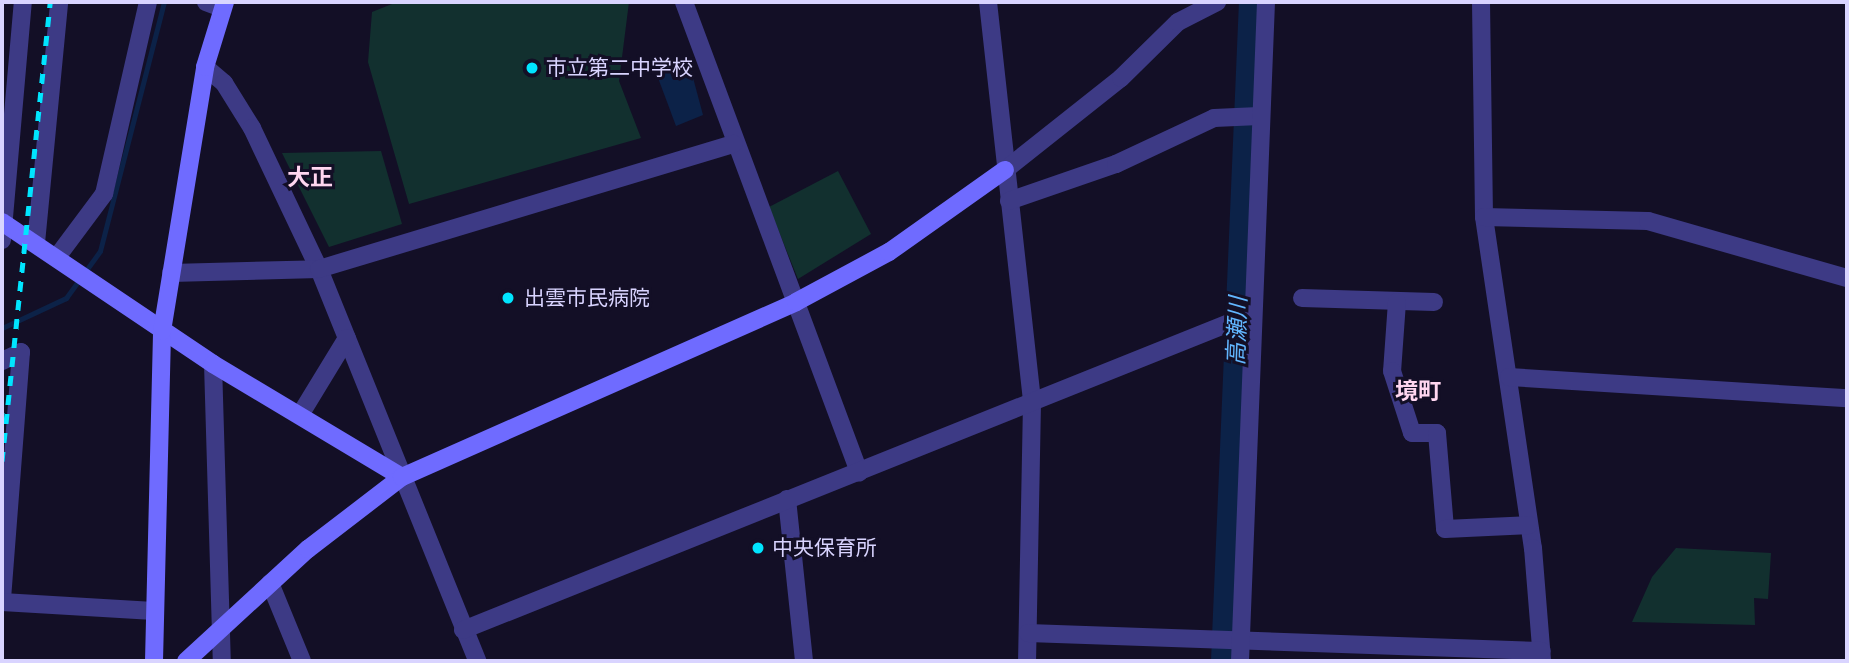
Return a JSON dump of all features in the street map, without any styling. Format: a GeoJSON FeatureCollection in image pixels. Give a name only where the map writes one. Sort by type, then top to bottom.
{"type":"FeatureCollection","features":[{"type":"Feature","properties":{"kind":"street"},"geometry":{"type":"LineString","coordinates":[[23,2],[2,228],[36,243],[213,364],[402,477]]}},
{"type":"Feature","properties":{"kind":"street"},"geometry":{"type":"LineString","coordinates":[[36,243],[58,2]]}},
{"type":"Feature","properties":{"kind":"street"},"geometry":{"type":"LineString","coordinates":[[60,258],[104,194],[148,2]]}},
{"type":"Feature","properties":{"kind":"street"},"geometry":{"type":"LineString","coordinates":[[684,2],[734,144],[859,472]]}},
{"type":"Feature","properties":{"kind":"street"},"geometry":{"type":"LineString","coordinates":[[988,2],[1032,402],[1027,661]]}},
{"type":"Feature","properties":{"kind":"street"},"geometry":{"type":"LineString","coordinates":[[186,661],[270,583],[402,477],[796,302],[889,252],[1005,170],[1121,78],[1178,22],[1217,2]]}},
{"type":"Feature","properties":{"kind":"street"},"geometry":{"type":"LineString","coordinates":[[1240,661],[1259,116],[1266,2]]}},
{"type":"Feature","properties":{"kind":"street"},"geometry":{"type":"LineString","coordinates":[[1028,633],[1242,638],[1418,654],[1542,656],[1529,525],[1484,217],[1481,2]]}},
{"type":"Feature","properties":{"kind":"street"},"geometry":{"type":"LineString","coordinates":[[154,661],[162,331],[205,67],[218,4]]}},
{"type":"Feature","properties":{"kind":"street"},"geometry":{"type":"LineString","coordinates":[[205,67],[224,83],[252,128],[319,269],[477,661]]}},
{"type":"Feature","properties":{"kind":"street"},"geometry":{"type":"LineString","coordinates":[[1009,201],[1116,164],[1214,118],[1259,116]]}},
{"type":"Feature","properties":{"kind":"street"},"geometry":{"type":"LineString","coordinates":[[171,273],[319,269],[734,144]]}},
{"type":"Feature","properties":{"kind":"street"},"geometry":{"type":"LineString","coordinates":[[1484,217],[1648,221],[1847,278]]}},
{"type":"Feature","properties":{"kind":"street"},"geometry":{"type":"LineString","coordinates":[[1302,298],[1434,302]]}},
{"type":"Feature","properties":{"kind":"street"},"geometry":{"type":"LineString","coordinates":[[1397,302],[1392,371],[1412,433],[1437,433],[1445,529],[1529,525]]}},
{"type":"Feature","properties":{"kind":"street"},"geometry":{"type":"LineString","coordinates":[[463,630],[1229,323],[1251,323]]}},
{"type":"Feature","properties":{"kind":"street"},"geometry":{"type":"LineString","coordinates":[[300,415],[347,338]]}},
{"type":"Feature","properties":{"kind":"street"},"geometry":{"type":"LineString","coordinates":[[2,360],[21,352],[2,601],[154,611]]}},
{"type":"Feature","properties":{"kind":"street"},"geometry":{"type":"LineString","coordinates":[[213,364],[222,661]]}},
{"type":"Feature","properties":{"kind":"street"},"geometry":{"type":"LineString","coordinates":[[1509,377],[1847,398]]}},
{"type":"Feature","properties":{"kind":"street"},"geometry":{"type":"LineString","coordinates":[[787,499],[804,661]]}},
{"type":"Feature","properties":{"kind":"street"},"geometry":{"type":"LineString","coordinates":[[270,583],[302,661]]}},
{"type":"Feature","properties":{"kind":"green space"},"geometry":{"type":"Polygon","coordinates":[[[397,2],[629,2],[619,81],[641,138],[409,204],[368,62],[372,12],[397,2]]]}},
{"type":"Feature","properties":{"kind":"green space"},"geometry":{"type":"Polygon","coordinates":[[[381,151],[402,224],[329,247],[282,153],[381,151]]]}},
{"type":"Feature","properties":{"kind":"green space"},"geometry":{"type":"Polygon","coordinates":[[[838,171],[871,234],[798,279],[769,207],[838,171]]]}},
{"type":"Feature","properties":{"kind":"green space"},"geometry":{"type":"Polygon","coordinates":[[[1676,548],[1771,553],[1768,599],[1754,598],[1755,625],[1632,622],[1652,577],[1676,548]]]}},
{"type":"Feature","properties":{"kind":"water"},"geometry":{"type":"Polygon","coordinates":[[[688,59],[703,115],[676,126],[654,67],[688,59]]]}},
{"type":"Feature","properties":{"kind":"waterway"},"geometry":{"type":"LineString","coordinates":[[2,328],[66,298],[100,251],[164,2]]}},
{"type":"Feature","properties":{"kind":"waterway","name":"高瀬川"},"geometry":{"type":"LineString","coordinates":[[1226,661],[1254,2]]}},
{"type":"Feature","properties":{"kind":"railway"},"geometry":{"type":"LineString","coordinates":[[2,461],[50,2]]}},
{"type":"Feature","properties":{"kind":"place","name":"市立第二中学校"},"geometry":{"type":"Point","coordinates":[532,68]}},
{"type":"Feature","properties":{"kind":"place","name":"出雲市民病院"},"geometry":{"type":"Point","coordinates":[508,298]}},
{"type":"Feature","properties":{"kind":"place","name":"中央保育所"},"geometry":{"type":"Point","coordinates":[758,548]}},
{"type":"Feature","properties":{"kind":"district","name":"大正"},"geometry":{"type":"Point","coordinates":[310,177]}},
{"type":"Feature","properties":{"kind":"district","name":"境町"},"geometry":{"type":"Point","coordinates":[1418,391]}}]}
